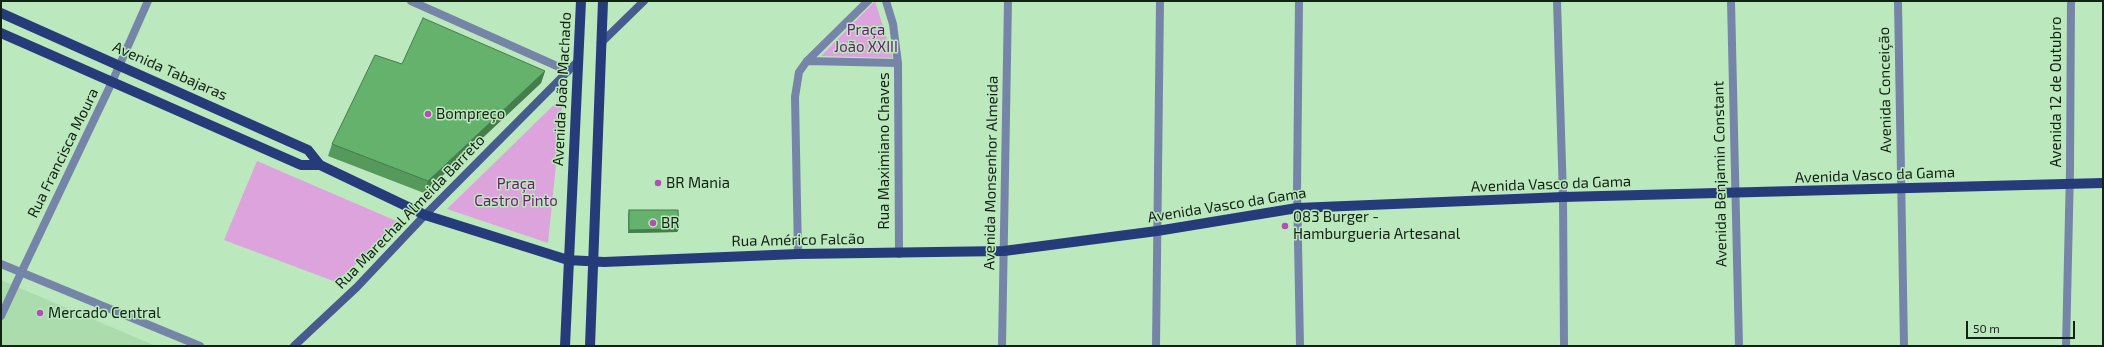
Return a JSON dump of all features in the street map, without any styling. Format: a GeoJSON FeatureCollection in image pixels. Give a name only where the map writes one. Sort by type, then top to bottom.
{"type":"FeatureCollection","features":[{"type":"Feature","properties":{"kind":"main road","name":"Avenida João Machado"},"geometry":{"type":"LineString","coordinates":[[565,346],[581,1]]}},
{"type":"Feature","properties":{"kind":"main road"},"geometry":{"type":"LineString","coordinates":[[590,346],[603,1]]}},
{"type":"Feature","properties":{"kind":"main road"},"geometry":{"type":"LineString","coordinates":[[601,42],[644,1]]}},
{"type":"Feature","properties":{"kind":"main road","name":"Avenida Tabajaras"},"geometry":{"type":"LineString","coordinates":[[1,13],[308,150],[320,166]]}},
{"type":"Feature","properties":{"kind":"main road","name":"Avenida Tabajaras"},"geometry":{"type":"LineString","coordinates":[[1,33],[301,165],[320,166],[425,215],[568,260],[594,261]]}},
{"type":"Feature","properties":{"kind":"main road","name":"Rua Marechal Almeida Barreto"},"geometry":{"type":"LineString","coordinates":[[294,346],[357,287],[425,215],[578,61]]}},
{"type":"Feature","properties":{"kind":"main road","name":"Avenida Vasco da Gama"},"geometry":{"type":"LineString","coordinates":[[1004,251],[1157,231],[1297,208],[1563,197],[1900,190],[2103,183]]}},
{"type":"Feature","properties":{"kind":"main road","name":"Rua Américo Falcão"},"geometry":{"type":"LineString","coordinates":[[594,261],[798,254],[899,254],[1004,251]]}},
{"type":"Feature","properties":{"kind":"street","name":"Rua Francisca Moura"},"geometry":{"type":"LineString","coordinates":[[1,316],[120,65],[148,1]]}},
{"type":"Feature","properties":{"kind":"street"},"geometry":{"type":"LineString","coordinates":[[411,1],[568,72]]}},
{"type":"Feature","properties":{"kind":"street"},"geometry":{"type":"LineString","coordinates":[[798,254],[795,97],[799,72],[807,61],[868,1]]}},
{"type":"Feature","properties":{"kind":"street","name":"Rua Maximiano Chaves"},"geometry":{"type":"LineString","coordinates":[[886,1],[893,24],[898,63],[899,254]]}},
{"type":"Feature","properties":{"kind":"street","name":"Avenida Monsenhor Almeida"},"geometry":{"type":"LineString","coordinates":[[1002,346],[1008,1]]}},
{"type":"Feature","properties":{"kind":"street"},"geometry":{"type":"LineString","coordinates":[[1156,346],[1160,1]]}},
{"type":"Feature","properties":{"kind":"street"},"geometry":{"type":"LineString","coordinates":[[1299,1],[1297,208],[1300,346]]}},
{"type":"Feature","properties":{"kind":"street"},"geometry":{"type":"LineString","coordinates":[[1557,1],[1563,197],[1564,346]]}},
{"type":"Feature","properties":{"kind":"street","name":"Avenida Benjamin Constant"},"geometry":{"type":"LineString","coordinates":[[1730,1],[1739,346]]}},
{"type":"Feature","properties":{"kind":"street","name":"Avenida Conceição"},"geometry":{"type":"LineString","coordinates":[[1898,1],[1900,190],[1904,346]]}},
{"type":"Feature","properties":{"kind":"street","name":"Avenida 12 de Outubro"},"geometry":{"type":"LineString","coordinates":[[2066,346],[2070,184],[2071,1]]}},
{"type":"Feature","properties":{"kind":"street"},"geometry":{"type":"LineString","coordinates":[[807,61],[898,63]]}},
{"type":"Feature","properties":{"kind":"street"},"geometry":{"type":"LineString","coordinates":[[1,264],[200,346]]}},
{"type":"Feature","properties":{"kind":"shaded area","name":"Mercado Central"},"geometry":{"type":"Polygon","coordinates":[[[1,280],[156,346],[1,346],[1,280]]]}},
{"type":"Feature","properties":{"kind":"green space","name":"Praça João XXIII"},"geometry":{"type":"Polygon","coordinates":[[[875,1],[893,58],[821,56],[875,1]]]}},
{"type":"Feature","properties":{"kind":"green space","name":"Praça Castro Pinto"},"geometry":{"type":"Polygon","coordinates":[[[563,96],[548,243],[447,209],[563,96]]]}},
{"type":"Feature","properties":{"kind":"green space"},"geometry":{"type":"Polygon","coordinates":[[[257,161],[401,223],[336,282],[224,240],[257,161]]]}},
{"type":"Feature","properties":{"kind":"building","name":"Bompreço"},"geometry":{"type":"Polygon","coordinates":[[[423,18],[545,71],[428,181],[332,144],[375,55],[402,64],[423,18]]]}},
{"type":"Feature","properties":{"kind":"building","name":"BR"},"geometry":{"type":"Polygon","coordinates":[[[629,210],[678,210],[679,229],[629,230],[629,210]]]}},
{"type":"Feature","properties":{"kind":"place","name":"Bompreço"},"geometry":{"type":"Point","coordinates":[428,114]}},
{"type":"Feature","properties":{"kind":"place","name":"BR Mania"},"geometry":{"type":"Point","coordinates":[658,183]}},
{"type":"Feature","properties":{"kind":"place","name":"BR"},"geometry":{"type":"Point","coordinates":[653,223]}},
{"type":"Feature","properties":{"kind":"place","name":"083 Burger - Hamburgueria Artesanal"},"geometry":{"type":"Point","coordinates":[1285,226]}},
{"type":"Feature","properties":{"kind":"place","name":"Mercado Central"},"geometry":{"type":"Point","coordinates":[40,313]}}]}
